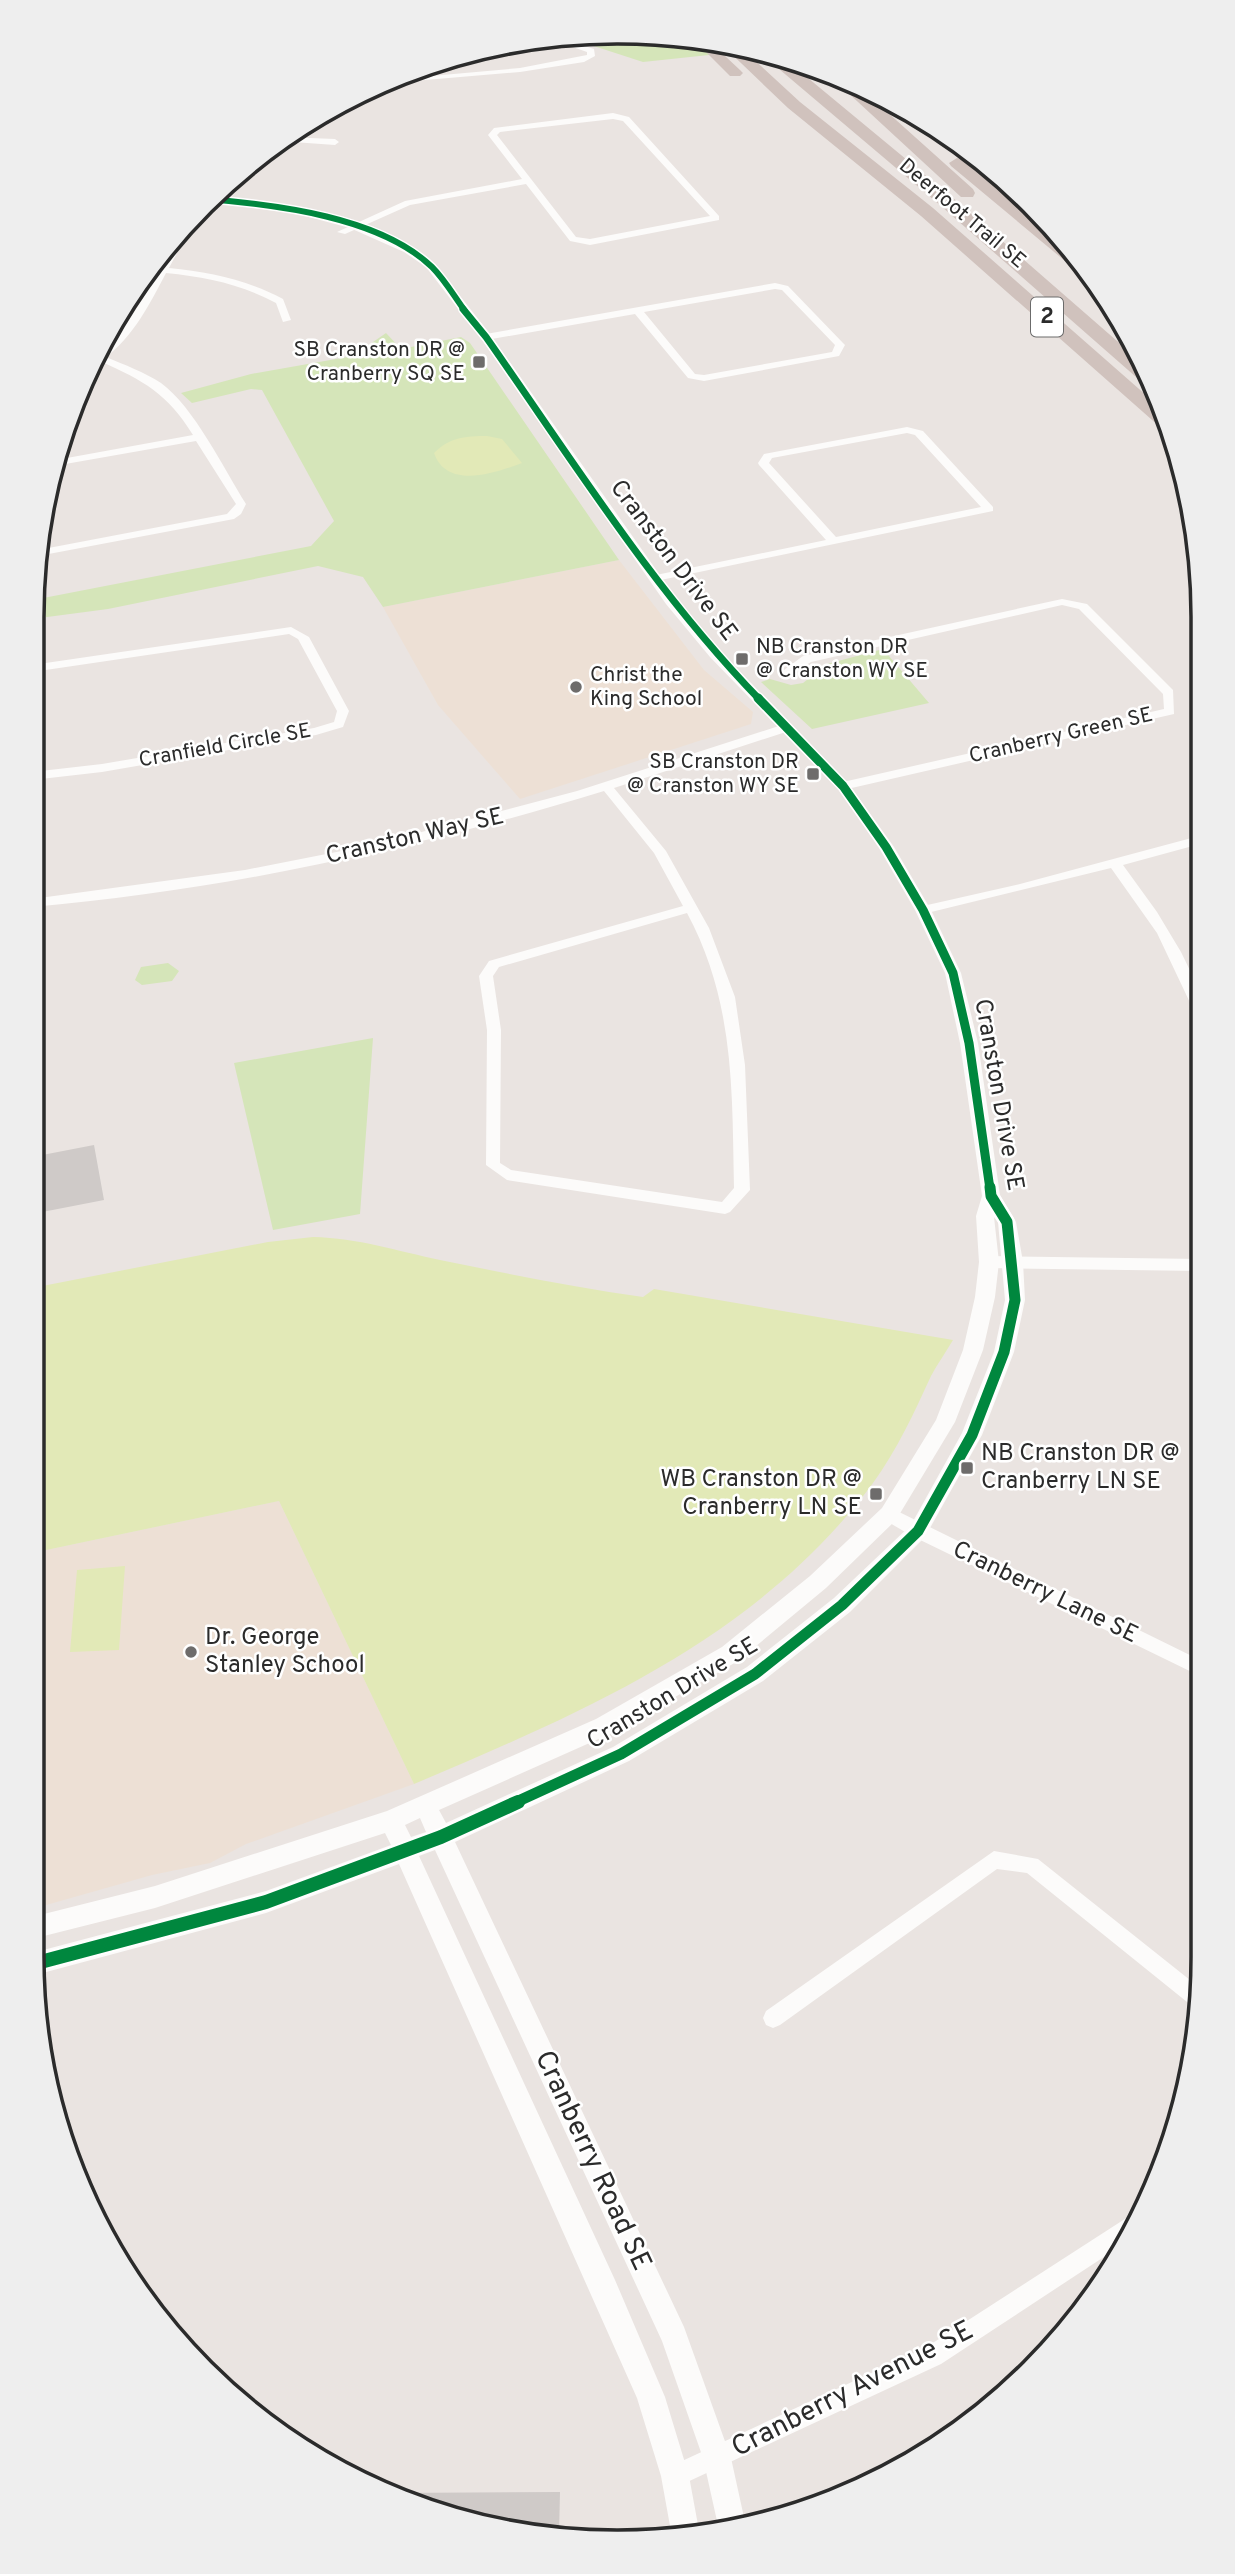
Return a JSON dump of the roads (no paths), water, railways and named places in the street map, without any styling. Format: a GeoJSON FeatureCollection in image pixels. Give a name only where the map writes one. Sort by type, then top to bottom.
{"type":"FeatureCollection","features":[{"type":"Feature","properties":{"kind":"highway"},"geometry":{"type":"LineString","coordinates":[[714,53],[766,100],[878,188],[927,212]]}},
{"type":"Feature","properties":{"kind":"highway","name":"Deerfoot Trail SE"},"geometry":{"type":"LineString","coordinates":[[743,58],[794,105],[927,212],[1153,410]]}},
{"type":"Feature","properties":{"kind":"highway"},"geometry":{"type":"LineString","coordinates":[[789,70],[957,210],[1131,363]]}},
{"type":"Feature","properties":{"kind":"highway","name":"Deerfoot Trail SE"},"geometry":{"type":"LineString","coordinates":[[863,99],[1001,222]]}},
{"type":"Feature","properties":{"kind":"highway"},"geometry":{"type":"LineString","coordinates":[[913,126],[1049,239]]}},
{"type":"Feature","properties":{"kind":"street"},"geometry":{"type":"LineString","coordinates":[[418,80],[520,70],[584,60],[591,56],[591,51],[574,46]]}},
{"type":"Feature","properties":{"kind":"street"},"geometry":{"type":"LineString","coordinates":[[613,116],[626,119],[716,218],[590,242],[573,239],[528,181],[492,135],[496,130],[613,116]]}},
{"type":"Feature","properties":{"kind":"street"},"geometry":{"type":"LineString","coordinates":[[299,140],[335,142]]}},
{"type":"Feature","properties":{"kind":"street"},"geometry":{"type":"LineString","coordinates":[[342,232],[408,203],[528,181]]}},
{"type":"Feature","properties":{"kind":"street","name":"Cranston Drive SE"},"geometry":{"type":"LineString","coordinates":[[44,1961],[266,1902],[441,1837],[621,1754],[755,1674],[842,1605],[918,1531],[972,1435],[1004,1352],[1015,1300],[1007,1222],[991,1196],[969,1043],[953,973],[923,910],[886,847],[843,786],[715,654],[656,578],[486,337],[458,302],[447,282],[430,265],[411,252],[353,226],[310,214],[222,202]]}},
{"type":"Feature","properties":{"kind":"street"},"geometry":{"type":"LineString","coordinates":[[214,210],[272,216],[342,232],[403,262]]}},
{"type":"Feature","properties":{"kind":"street"},"geometry":{"type":"LineString","coordinates":[[113,346],[132,323],[161,270],[224,277],[256,288],[280,302],[286,320]]}},
{"type":"Feature","properties":{"kind":"street"},"geometry":{"type":"LineString","coordinates":[[486,337],[637,310],[775,286],[785,288],[840,345],[836,354],[704,378],[692,376],[637,310]]}},
{"type":"Feature","properties":{"kind":"street","name":"Cranston Drive SE"},"geometry":{"type":"LineString","coordinates":[[434,287],[458,302]]}},
{"type":"Feature","properties":{"kind":"street"},"geometry":{"type":"LineString","coordinates":[[48,551],[230,517],[237,512],[241,504],[183,408],[156,382],[104,362]]}},
{"type":"Feature","properties":{"kind":"street"},"geometry":{"type":"LineString","coordinates":[[656,578],[989,509],[919,433],[906,430],[768,456],[763,463],[832,540]]}},
{"type":"Feature","properties":{"kind":"street"},"geometry":{"type":"LineString","coordinates":[[65,461],[199,437]]}},
{"type":"Feature","properties":{"kind":"street","name":"Cranberry Green SE"},"geometry":{"type":"LineString","coordinates":[[786,673],[807,659],[1062,602],[1083,606],[1169,693],[1170,711],[843,786]]}},
{"type":"Feature","properties":{"kind":"street","name":"Cranfield Circle SE"},"geometry":{"type":"LineString","coordinates":[[44,667],[291,630],[303,638],[342,711],[339,723],[316,732],[102,768],[44,775]]}},
{"type":"Feature","properties":{"kind":"street","name":"Cranston Way SE"},"geometry":{"type":"LineString","coordinates":[[44,901],[228,877],[369,850],[608,788],[788,727]]}},
{"type":"Feature","properties":{"kind":"street"},"geometry":{"type":"LineString","coordinates":[[608,788],[660,851],[702,928],[728,997],[738,1065],[742,1190],[725,1208],[507,1175],[493,1164],[494,1030],[486,976],[494,964],[691,908]]}},
{"type":"Feature","properties":{"kind":"street"},"geometry":{"type":"LineString","coordinates":[[923,910],[1191,843]]}},
{"type":"Feature","properties":{"kind":"street"},"geometry":{"type":"LineString","coordinates":[[1115,864],[1132,884],[1169,940],[1191,989]]}},
{"type":"Feature","properties":{"kind":"street","name":"Cranston Drive SE"},"geometry":{"type":"LineString","coordinates":[[44,1925],[155,1898],[426,1807],[604,1726],[730,1654],[818,1582],[889,1514],[944,1422],[973,1350],[985,1297],[989,1262],[985,1216],[991,1196]]}},
{"type":"Feature","properties":{"kind":"street"},"geometry":{"type":"LineString","coordinates":[[989,1262],[1191,1265]]}},
{"type":"Feature","properties":{"kind":"street","name":"Cranberry Lane SE"},"geometry":{"type":"LineString","coordinates":[[889,1514],[918,1531],[1191,1664]]}},
{"type":"Feature","properties":{"kind":"street","name":"Cranberry Road SE"},"geometry":{"type":"LineString","coordinates":[[426,1807],[674,2337],[717,2458],[730,2519]]}},
{"type":"Feature","properties":{"kind":"street","name":"Cranberry Road SE"},"geometry":{"type":"LineString","coordinates":[[391,1820],[651,2397],[675,2476],[684,2526]]}},
{"type":"Feature","properties":{"kind":"street"},"geometry":{"type":"LineString","coordinates":[[773,2018],[994,1860],[1031,1865],[1190,1992]]}},
{"type":"Feature","properties":{"kind":"street","name":"Cranberry Avenue SE"},"geometry":{"type":"LineString","coordinates":[[675,2476],[933,2356],[1119,2234]]}},
{"type":"Feature","properties":{"kind":"place","name":"SB Cranston DR @ Cranberry SQ SE"},"geometry":{"type":"Point","coordinates":[479,362]}},
{"type":"Feature","properties":{"kind":"place","name":"NB Cranston DR @ Cranston WY SE"},"geometry":{"type":"Point","coordinates":[742,659]}},
{"type":"Feature","properties":{"kind":"place","name":"Christ the King School"},"geometry":{"type":"Point","coordinates":[576,687]}},
{"type":"Feature","properties":{"kind":"place","name":"SB Cranston DR @ Cranston WY SE"},"geometry":{"type":"Point","coordinates":[813,774]}},
{"type":"Feature","properties":{"kind":"place","name":"NB Cranston DR @ Cranberry LN SE"},"geometry":{"type":"Point","coordinates":[967,1468]}},
{"type":"Feature","properties":{"kind":"place","name":"WB Cranston DR @ Cranberry LN SE"},"geometry":{"type":"Point","coordinates":[876,1494]}},
{"type":"Feature","properties":{"kind":"place","name":"Dr. George Stanley School"},"geometry":{"type":"Point","coordinates":[191,1652]}}]}
